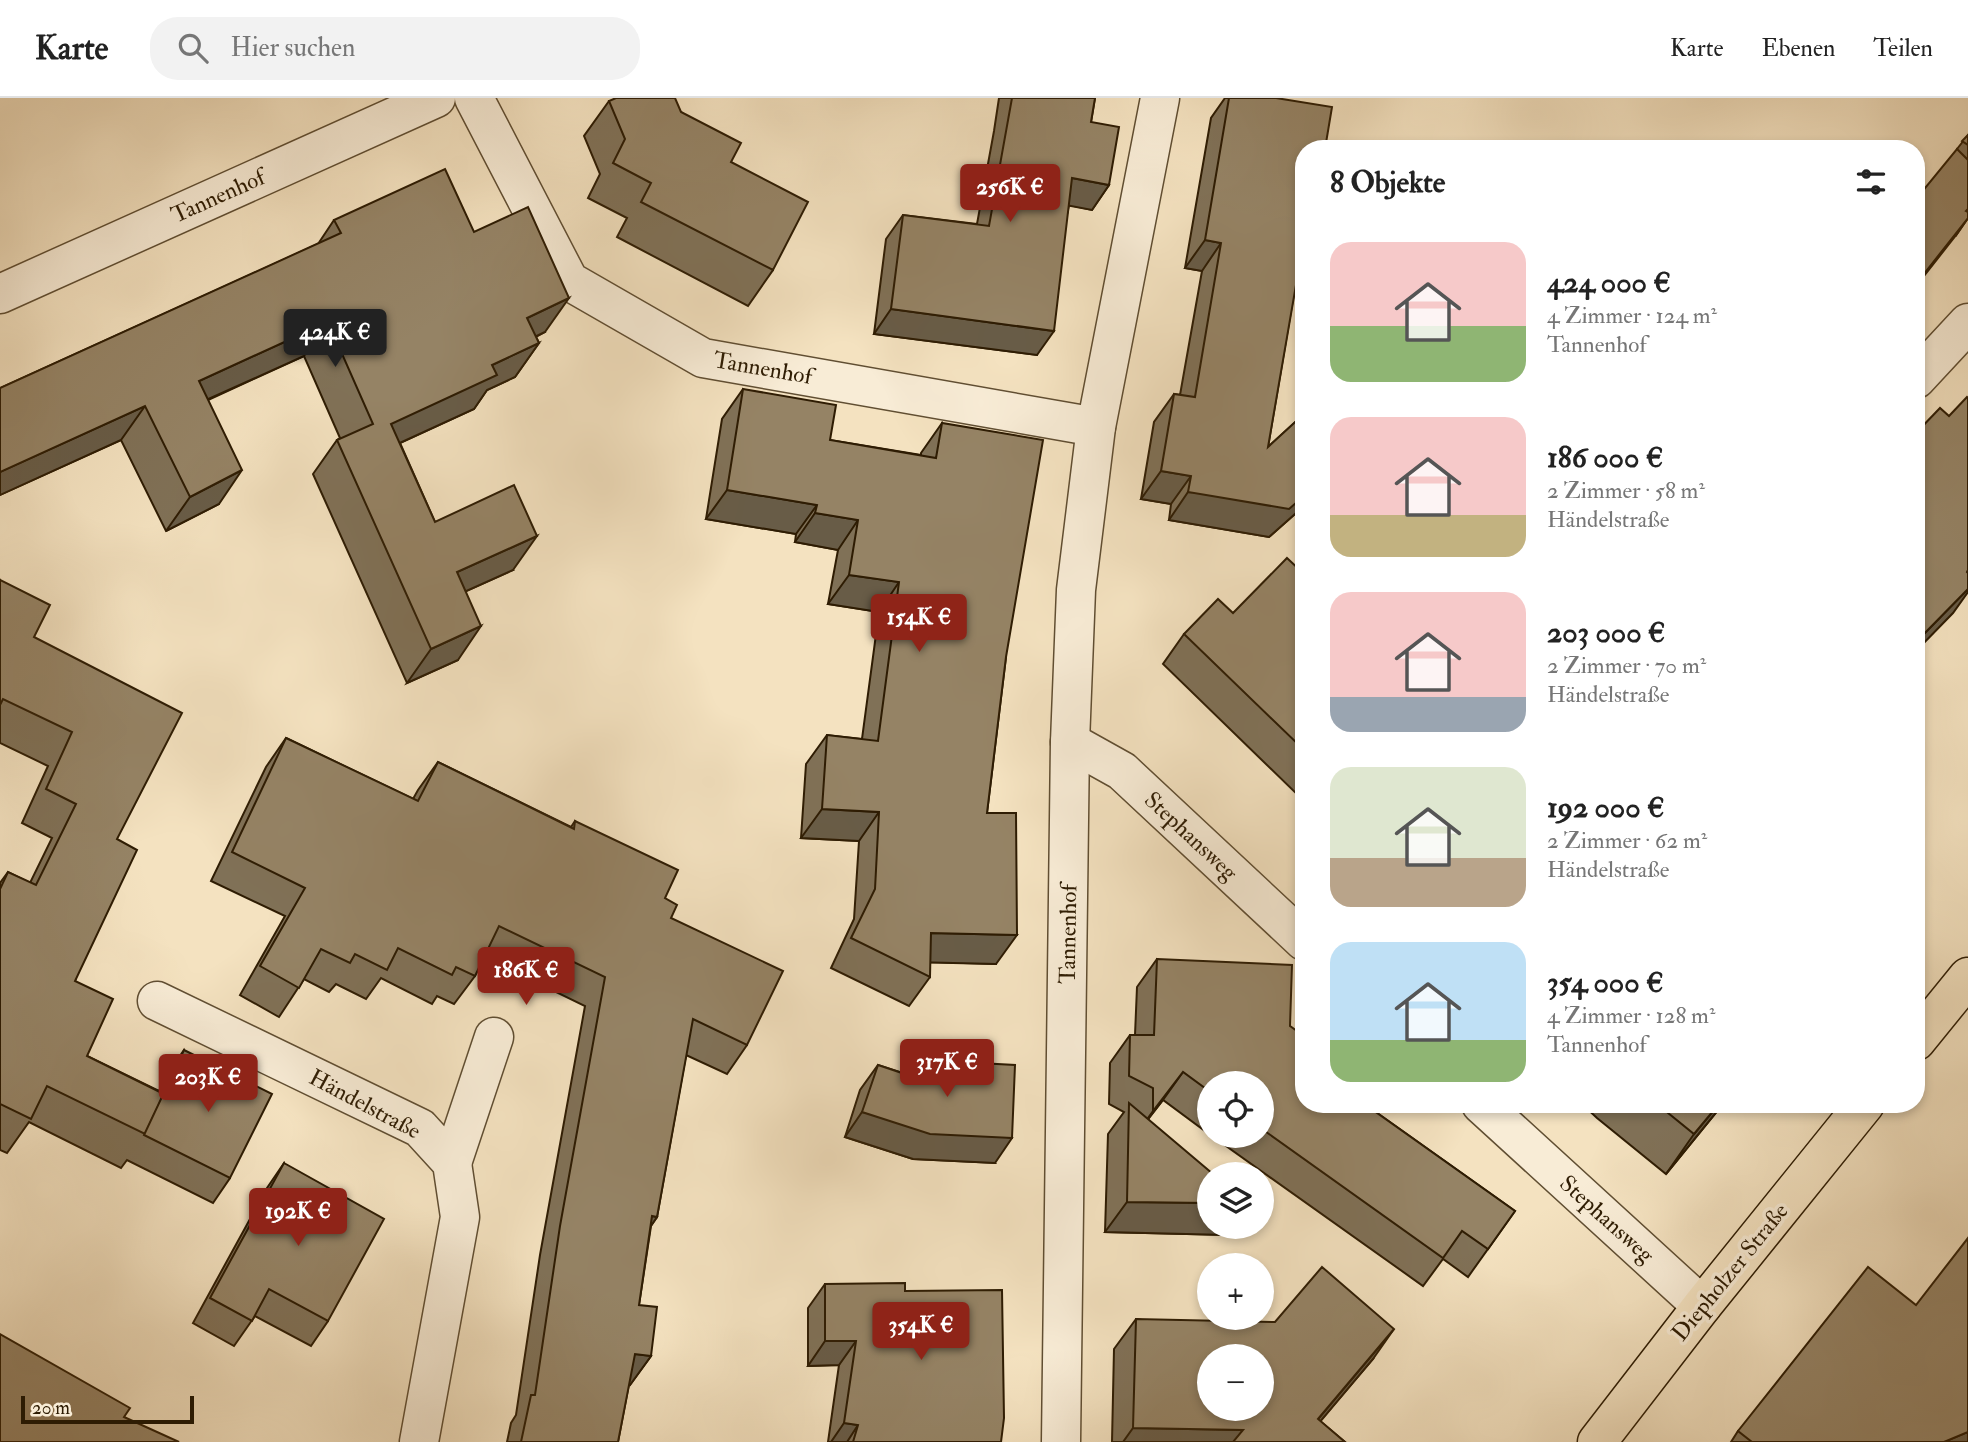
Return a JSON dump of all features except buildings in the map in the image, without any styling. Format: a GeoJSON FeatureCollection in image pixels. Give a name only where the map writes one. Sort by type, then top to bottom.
{"type":"FeatureCollection","features":[{"type":"Feature","properties":{"kind":"main road"},"geometry":{"type":"LineString","coordinates":[[1925,1030],[1968,977]]}},
{"type":"Feature","properties":{"kind":"main road","name":"Diepholzer Straße"},"geometry":{"type":"LineString","coordinates":[[1597,1442],[1702,1306],[1858,1113]]}},
{"type":"Feature","properties":{"kind":"street","name":"Tannenhof"},"geometry":{"type":"LineString","coordinates":[[0,294],[436,98]]}},
{"type":"Feature","properties":{"kind":"street","name":"Tannenhof"},"geometry":{"type":"LineString","coordinates":[[474,98],[569,281],[704,358],[1096,428]]}},
{"type":"Feature","properties":{"kind":"street","name":"Tannenhof"},"geometry":{"type":"LineString","coordinates":[[1061,1442],[1070,741],[1076,590],[1096,428],[1160,98]]}},
{"type":"Feature","properties":{"kind":"street"},"geometry":{"type":"LineString","coordinates":[[1925,369],[1968,323]]}},
{"type":"Feature","properties":{"kind":"street","name":"Stephansweg"},"geometry":{"type":"LineString","coordinates":[[1070,741],[1122,771],[1295,934]]}},
{"type":"Feature","properties":{"kind":"street","name":"Händelstraße"},"geometry":{"type":"LineString","coordinates":[[158,1001],[420,1128],[452,1163]]}},
{"type":"Feature","properties":{"kind":"street"},"geometry":{"type":"LineString","coordinates":[[419,1442],[460,1217],[452,1163],[494,1037]]}},
{"type":"Feature","properties":{"kind":"street","name":"Stephansweg"},"geometry":{"type":"LineString","coordinates":[[1491,1113],[1702,1306]]}}]}
